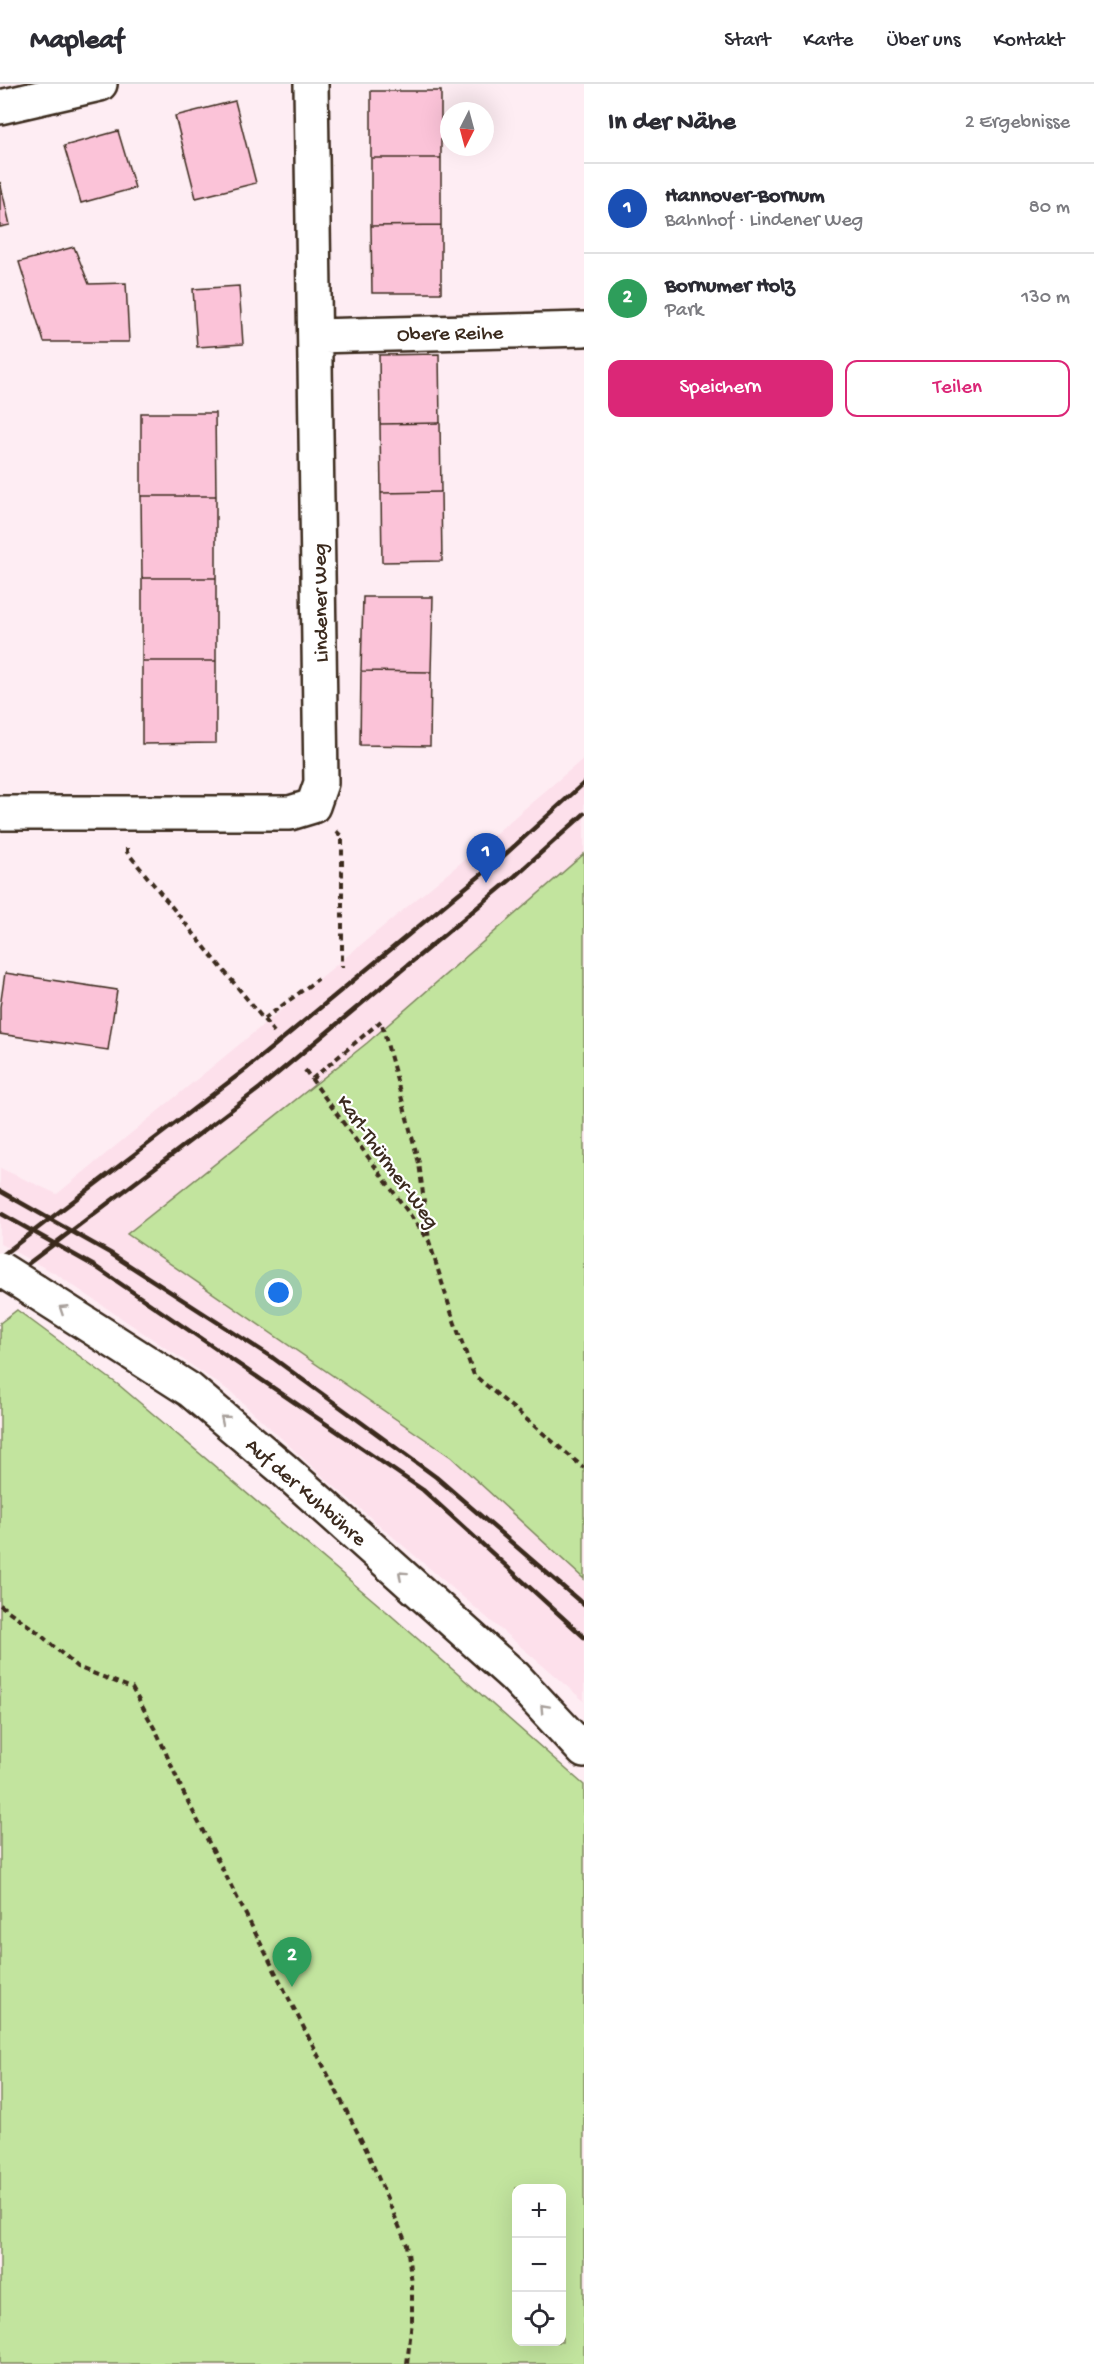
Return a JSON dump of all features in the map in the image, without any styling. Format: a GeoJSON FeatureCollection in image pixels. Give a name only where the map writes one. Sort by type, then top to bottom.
{"type":"FeatureCollection","features":[{"type":"Feature","properties":{"kind":"street"},"geometry":{"type":"LineString","coordinates":[[0,106],[100,84]]}},
{"type":"Feature","properties":{"kind":"street","name":"Lindener Weg"},"geometry":{"type":"LineString","coordinates":[[311,84],[321,783],[313,806]]}},
{"type":"Feature","properties":{"kind":"street","name":"Obere Reihe"},"geometry":{"type":"LineString","coordinates":[[315,336],[584,329]]}},
{"type":"Feature","properties":{"kind":"street"},"geometry":{"type":"LineString","coordinates":[[0,813],[290,813],[313,806]]}},
{"type":"Feature","properties":{"kind":"street","name":"Auf der Kuhbühre"},"geometry":{"type":"LineString","coordinates":[[0,1269],[190,1390],[282,1468],[515,1677],[584,1751]]}},
{"type":"Feature","properties":{"kind":"path"},"geometry":{"type":"LineString","coordinates":[[313,806],[342,837],[342,967]]}},
{"type":"Feature","properties":{"kind":"path"},"geometry":{"type":"LineString","coordinates":[[127,812],[127,852],[274,1032]]}},
{"type":"Feature","properties":{"kind":"path"},"geometry":{"type":"LineString","coordinates":[[264,1019],[318,979]]}},
{"type":"Feature","properties":{"kind":"path"},"geometry":{"type":"LineString","coordinates":[[312,1079],[381,1021],[419,1163],[429,1241]]}},
{"type":"Feature","properties":{"kind":"path","name":"Karl-Thürmer-Weg"},"geometry":{"type":"LineString","coordinates":[[305,1070],[429,1241],[474,1375],[584,1468]]}},
{"type":"Feature","properties":{"kind":"path"},"geometry":{"type":"LineString","coordinates":[[0,1605],[35,1630],[78,1667],[132,1688],[158,1736],[183,1792],[366,2149],[407,2246],[412,2284],[412,2321],[407,2364]]}},
{"type":"Feature","properties":{"kind":"shaded area"},"geometry":{"type":"Polygon","coordinates":[[[584,758],[584,854],[367,1043],[451,1457],[584,1579],[584,1701],[321,1475],[231,1392],[56,1274],[0,1244],[0,1168],[57,1194],[469,856],[584,758]]]}},
{"type":"Feature","properties":{"kind":"green space"},"geometry":{"type":"Polygon","coordinates":[[[584,854],[584,1579],[451,1457],[127,1234],[367,1043],[584,854]]]}},
{"type":"Feature","properties":{"kind":"green space"},"geometry":{"type":"Polygon","coordinates":[[[17,1310],[120,1386],[386,1611],[584,1785],[584,2364],[0,2364],[0,1323],[17,1310]]]}},
{"type":"Feature","properties":{"kind":"building"},"geometry":{"type":"Polygon","coordinates":[[[371,91],[441,91],[441,158],[371,158],[371,91]]]}},
{"type":"Feature","properties":{"kind":"building"},"geometry":{"type":"Polygon","coordinates":[[[235,101],[256,183],[196,198],[175,116],[235,101]]]}},
{"type":"Feature","properties":{"kind":"building"},"geometry":{"type":"Polygon","coordinates":[[[118,131],[135,188],[81,203],[64,146],[118,131]]]}},
{"type":"Feature","properties":{"kind":"building"},"geometry":{"type":"Polygon","coordinates":[[[371,158],[441,158],[441,225],[371,226],[371,158]]]}},
{"type":"Feature","properties":{"kind":"building"},"geometry":{"type":"Polygon","coordinates":[[[0,182],[10,225],[0,227],[0,182]]]}},
{"type":"Feature","properties":{"kind":"building"},"geometry":{"type":"Polygon","coordinates":[[[441,225],[441,293],[372,293],[371,226],[441,225]]]}},
{"type":"Feature","properties":{"kind":"building"},"geometry":{"type":"Polygon","coordinates":[[[74,247],[89,284],[126,283],[129,342],[44,342],[19,262],[74,247]]]}},
{"type":"Feature","properties":{"kind":"building"},"geometry":{"type":"Polygon","coordinates":[[[239,286],[243,344],[197,347],[193,289],[239,286]]]}},
{"type":"Feature","properties":{"kind":"building"},"geometry":{"type":"Polygon","coordinates":[[[439,354],[440,423],[380,424],[379,355],[439,354]]]}},
{"type":"Feature","properties":{"kind":"building"},"geometry":{"type":"Polygon","coordinates":[[[141,413],[215,413],[216,496],[141,496],[141,413]]]}},
{"type":"Feature","properties":{"kind":"building"},"geometry":{"type":"Polygon","coordinates":[[[440,423],[441,492],[381,493],[380,424],[440,423]]]}},
{"type":"Feature","properties":{"kind":"building"},"geometry":{"type":"Polygon","coordinates":[[[441,492],[442,561],[382,562],[381,493],[441,492]]]}},
{"type":"Feature","properties":{"kind":"building"},"geometry":{"type":"Polygon","coordinates":[[[141,496],[216,496],[216,578],[142,578],[141,496]]]}},
{"type":"Feature","properties":{"kind":"building"},"geometry":{"type":"Polygon","coordinates":[[[142,578],[216,578],[216,661],[142,661],[142,578]]]}},
{"type":"Feature","properties":{"kind":"building"},"geometry":{"type":"Polygon","coordinates":[[[363,597],[433,597],[431,672],[361,671],[363,597]]]}},
{"type":"Feature","properties":{"kind":"building"},"geometry":{"type":"Polygon","coordinates":[[[142,661],[216,661],[216,743],[142,744],[142,661]]]}},
{"type":"Feature","properties":{"kind":"building"},"geometry":{"type":"Polygon","coordinates":[[[361,671],[431,672],[430,746],[360,745],[361,671]]]}},
{"type":"Feature","properties":{"kind":"building"},"geometry":{"type":"Polygon","coordinates":[[[5,973],[117,990],[108,1050],[0,1034],[0,1007],[5,973]]]}},
{"type":"Feature","properties":{"kind":"railway"},"geometry":{"type":"LineString","coordinates":[[0,1257],[246,1069],[499,860],[584,783]]}},
{"type":"Feature","properties":{"kind":"railway"},"geometry":{"type":"LineString","coordinates":[[0,1285],[260,1088],[515,876],[584,814]]}},
{"type":"Feature","properties":{"kind":"railway"},"geometry":{"type":"LineString","coordinates":[[0,1191],[110,1253],[273,1358],[436,1477],[584,1605]]}},
{"type":"Feature","properties":{"kind":"railway"},"geometry":{"type":"LineString","coordinates":[[0,1213],[96,1267],[423,1490],[584,1637]]}},
{"type":"Feature","properties":{"kind":"place","name":"Hannover-Bornum"},"geometry":{"type":"Point","coordinates":[486,883]}},
{"type":"Feature","properties":{"kind":"place","name":"Bornumer Holz"},"geometry":{"type":"Point","coordinates":[292,1987]}}]}
